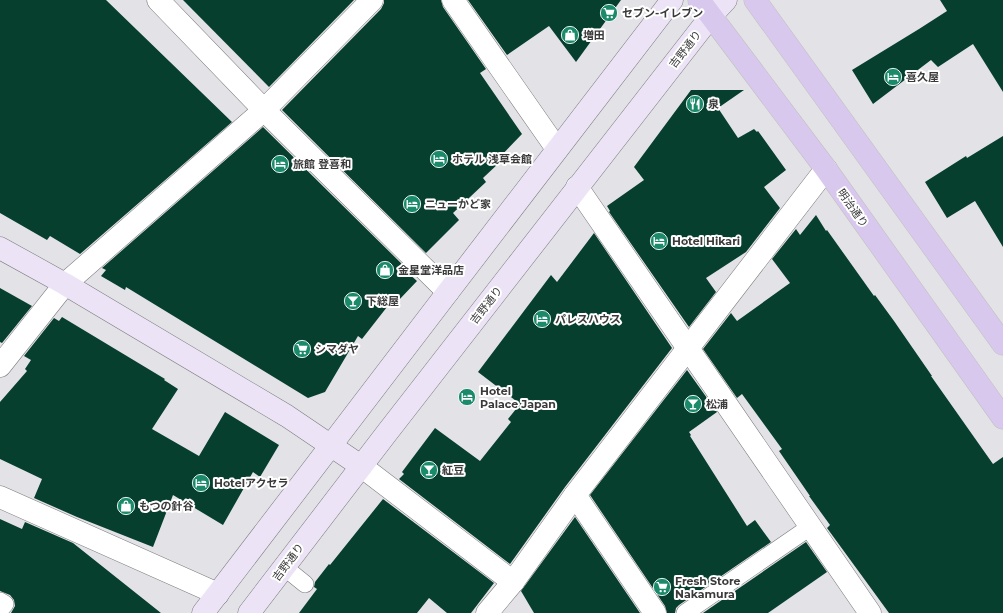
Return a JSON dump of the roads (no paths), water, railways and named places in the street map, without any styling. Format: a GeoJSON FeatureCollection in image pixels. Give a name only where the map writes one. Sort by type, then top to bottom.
{"type":"FeatureCollection","features":[{"type":"Feature","properties":{"kind":"main road"},"geometry":{"type":"LineString","coordinates":[[203,613],[672,0]]}},
{"type":"Feature","properties":{"kind":"main road","name":"吉野通り"},"geometry":{"type":"LineString","coordinates":[[249,613],[577,187],[705,8],[726,0]]}},
{"type":"Feature","properties":{"kind":"main road"},"geometry":{"type":"LineString","coordinates":[[755,0],[1003,344]]}},
{"type":"Feature","properties":{"kind":"main road","name":"明治通り"},"geometry":{"type":"LineString","coordinates":[[705,8],[826,169],[1003,418]]}},
{"type":"Feature","properties":{"kind":"main road"},"geometry":{"type":"LineString","coordinates":[[0,248],[65,284],[287,416],[361,466]]}},
{"type":"Feature","properties":{"kind":"street"},"geometry":{"type":"LineString","coordinates":[[158,0],[264,110],[448,292]]}},
{"type":"Feature","properties":{"kind":"street"},"geometry":{"type":"LineString","coordinates":[[0,366],[65,284],[264,110],[372,0]]}},
{"type":"Feature","properties":{"kind":"street"},"geometry":{"type":"LineString","coordinates":[[453,0],[557,149]]}},
{"type":"Feature","properties":{"kind":"street"},"geometry":{"type":"LineString","coordinates":[[487,613],[513,582],[575,495],[826,169]]}},
{"type":"Feature","properties":{"kind":"street"},"geometry":{"type":"LineString","coordinates":[[577,187],[870,613]]}},
{"type":"Feature","properties":{"kind":"street"},"geometry":{"type":"LineString","coordinates":[[361,466],[513,582]]}},
{"type":"Feature","properties":{"kind":"street"},"geometry":{"type":"LineString","coordinates":[[575,495],[655,613]]}},
{"type":"Feature","properties":{"kind":"street"},"geometry":{"type":"LineString","coordinates":[[0,498],[218,594]]}},
{"type":"Feature","properties":{"kind":"lane"},"geometry":{"type":"LineString","coordinates":[[685,613],[810,527]]}},
{"type":"Feature","properties":{"kind":"lane"},"geometry":{"type":"LineString","coordinates":[[284,567],[305,584]]}},
{"type":"Feature","properties":{"kind":"lane"},"geometry":{"type":"LineString","coordinates":[[0,601],[5,604],[0,610]]}},
{"type":"Feature","properties":{"kind":"place","name":"セブン-イレブン"},"geometry":{"type":"Point","coordinates":[609,13]}},
{"type":"Feature","properties":{"kind":"place","name":"増田"},"geometry":{"type":"Point","coordinates":[570,35]}},
{"type":"Feature","properties":{"kind":"place","name":"喜久屋"},"geometry":{"type":"Point","coordinates":[893,77]}},
{"type":"Feature","properties":{"kind":"place","name":"泉"},"geometry":{"type":"Point","coordinates":[695,104]}},
{"type":"Feature","properties":{"kind":"place","name":"ホテル 浅草会館"},"geometry":{"type":"Point","coordinates":[439,159]}},
{"type":"Feature","properties":{"kind":"place","name":"旅館 登喜和"},"geometry":{"type":"Point","coordinates":[280,164]}},
{"type":"Feature","properties":{"kind":"place","name":"ニューかど家"},"geometry":{"type":"Point","coordinates":[412,204]}},
{"type":"Feature","properties":{"kind":"place","name":"Hotel Hikari"},"geometry":{"type":"Point","coordinates":[659,241]}},
{"type":"Feature","properties":{"kind":"place","name":"金星堂洋品店"},"geometry":{"type":"Point","coordinates":[385,270]}},
{"type":"Feature","properties":{"kind":"place","name":"下総屋"},"geometry":{"type":"Point","coordinates":[353,301]}},
{"type":"Feature","properties":{"kind":"place","name":"パレスハウス"},"geometry":{"type":"Point","coordinates":[542,319]}},
{"type":"Feature","properties":{"kind":"place","name":"シマダヤ"},"geometry":{"type":"Point","coordinates":[302,349]}},
{"type":"Feature","properties":{"kind":"place","name":"Hotel Palace Japan"},"geometry":{"type":"Point","coordinates":[467,397]}},
{"type":"Feature","properties":{"kind":"place","name":"松浦"},"geometry":{"type":"Point","coordinates":[693,404]}},
{"type":"Feature","properties":{"kind":"place","name":"紅豆"},"geometry":{"type":"Point","coordinates":[429,470]}},
{"type":"Feature","properties":{"kind":"place","name":"Hotelアクセラ"},"geometry":{"type":"Point","coordinates":[201,483]}},
{"type":"Feature","properties":{"kind":"place","name":"もつの針谷"},"geometry":{"type":"Point","coordinates":[126,506]}},
{"type":"Feature","properties":{"kind":"place","name":"Fresh Store Nakamura"},"geometry":{"type":"Point","coordinates":[662,587]}}]}
